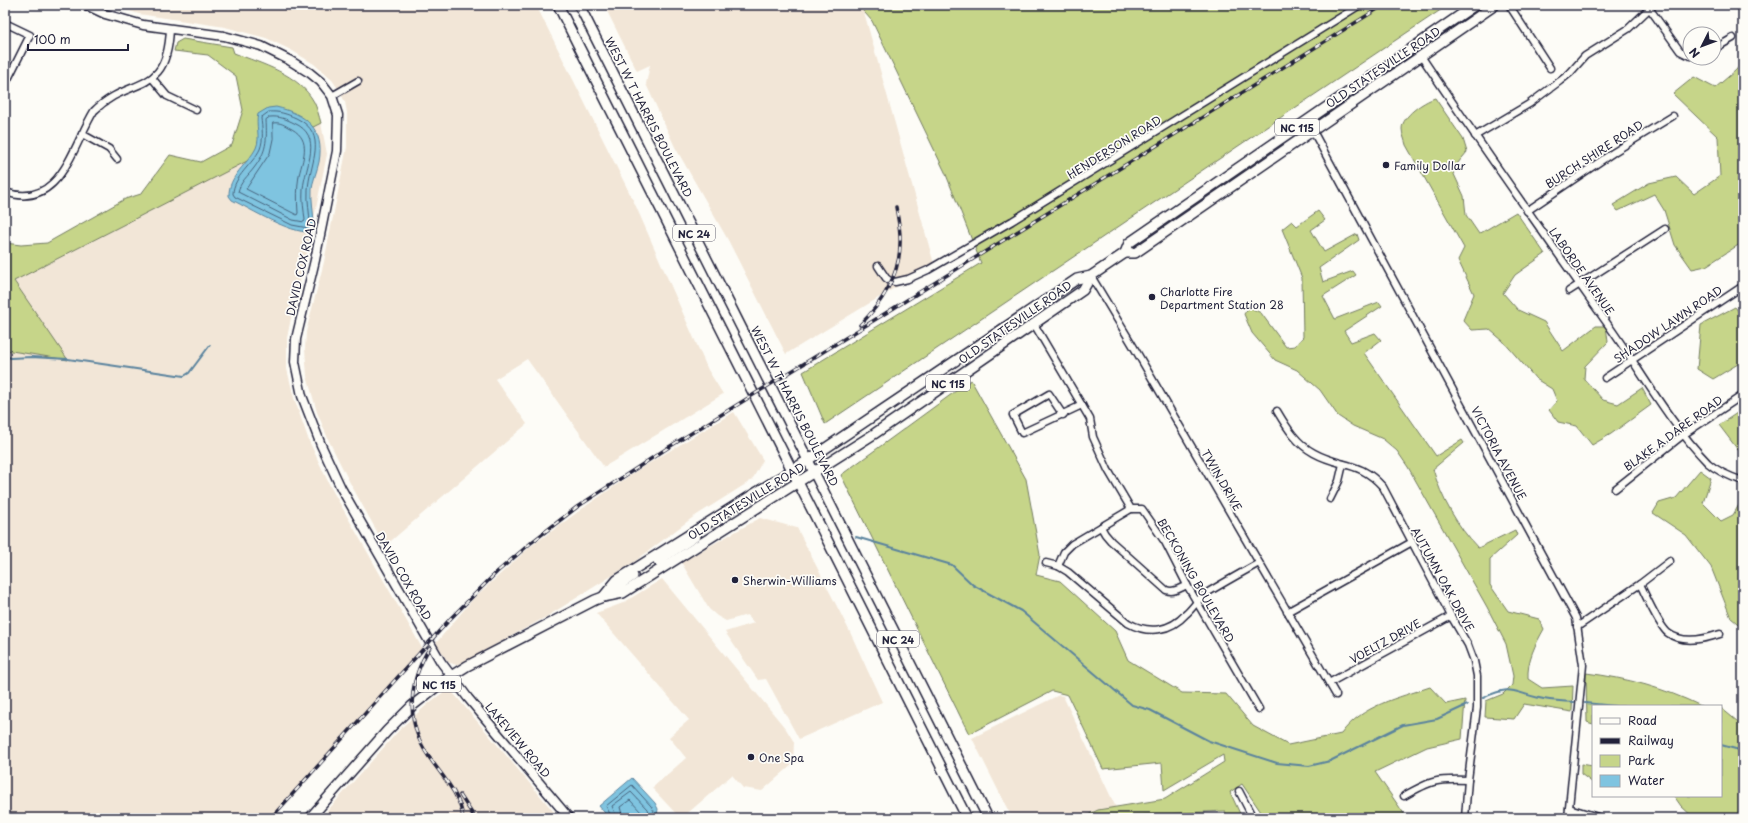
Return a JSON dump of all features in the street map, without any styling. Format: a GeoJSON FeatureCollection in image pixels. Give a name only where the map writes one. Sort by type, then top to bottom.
{"type":"FeatureCollection","features":[{"type":"Feature","properties":{"kind":"main road","name":"DAVID COX ROAD"},"geometry":{"type":"LineString","coordinates":[[86,5],[124,20],[170,29],[224,36],[261,46],[289,60],[310,73],[321,82],[332,96],[338,115],[337,151],[316,253],[296,339],[297,374],[309,416],[341,488],[441,662],[451,676]]}},
{"type":"Feature","properties":{"kind":"main road","name":"NC 24"},"geometry":{"type":"LineString","coordinates":[[558,5],[967,818]]}},
{"type":"Feature","properties":{"kind":"main road","name":"WEST W T HARRIS BOULEVARD"},"geometry":{"type":"LineString","coordinates":[[579,5],[988,818]]}},
{"type":"Feature","properties":{"kind":"main road","name":"OLD STATESVILLE ROAD"},"geometry":{"type":"LineString","coordinates":[[1126,253],[1129,242],[1475,5]]}},
{"type":"Feature","properties":{"kind":"main road","name":"OLD STATESVILLE ROAD"},"geometry":{"type":"LineString","coordinates":[[608,596],[616,580],[808,460],[1077,279],[1091,276],[1126,253],[1135,253],[1495,5]]}},
{"type":"Feature","properties":{"kind":"main road","name":"OLD STATESVILLE ROAD"},"geometry":{"type":"LineString","coordinates":[[310,818],[404,714],[451,676],[608,596],[622,593],[798,483],[880,430],[1083,290],[1091,276]]}},
{"type":"Feature","properties":{"kind":"main road"},"geometry":{"type":"LineString","coordinates":[[608,596],[629,578],[679,548],[705,529],[718,516]]}},
{"type":"Feature","properties":{"kind":"main road","name":"LAKEVIEW ROAD"},"geometry":{"type":"LineString","coordinates":[[451,676],[569,818]]}},
{"type":"Feature","properties":{"kind":"street","name":"HENDERSON ROAD"},"geometry":{"type":"LineString","coordinates":[[878,266],[886,278],[895,282],[908,279],[928,270],[1012,222],[1360,5]]}},
{"type":"Feature","properties":{"kind":"street"},"geometry":{"type":"LineString","coordinates":[[1509,5],[1550,68]]}},
{"type":"Feature","properties":{"kind":"street"},"geometry":{"type":"LineString","coordinates":[[1474,136],[1529,104],[1570,73],[1585,56],[1628,29],[1650,6],[1682,52]]}},
{"type":"Feature","properties":{"kind":"street"},"geometry":{"type":"LineString","coordinates":[[5,22],[30,35],[8,73],[5,85]]}},
{"type":"Feature","properties":{"kind":"street"},"geometry":{"type":"LineString","coordinates":[[5,192],[14,195],[29,195],[47,189],[62,173],[94,112],[102,103],[152,78],[158,72],[169,49],[170,29]]}},
{"type":"Feature","properties":{"kind":"street"},"geometry":{"type":"LineString","coordinates":[[1722,44],[1733,38]]}},
{"type":"Feature","properties":{"kind":"street","name":"LABORDE AVENUE"},"geometry":{"type":"LineString","coordinates":[[1421,56],[1474,136],[1580,284],[1684,435],[1710,464],[1720,472],[1743,481]]}},
{"type":"Feature","properties":{"kind":"street"},"geometry":{"type":"LineString","coordinates":[[152,78],[167,96],[196,110]]}},
{"type":"Feature","properties":{"kind":"street"},"geometry":{"type":"LineString","coordinates":[[332,96],[358,81]]}},
{"type":"Feature","properties":{"kind":"street","name":"BURCH SHIRE ROAD"},"geometry":{"type":"LineString","coordinates":[[1527,211],[1614,152],[1673,116]]}},
{"type":"Feature","properties":{"kind":"street","name":"VICTORIA AVENUE"},"geometry":{"type":"LineString","coordinates":[[1307,120],[1576,618],[1583,665],[1568,818]]}},
{"type":"Feature","properties":{"kind":"street"},"geometry":{"type":"LineString","coordinates":[[82,134],[109,148],[117,159]]}},
{"type":"Feature","properties":{"kind":"street"},"geometry":{"type":"LineString","coordinates":[[1569,292],[1665,229]]}},
{"type":"Feature","properties":{"kind":"street","name":"TWIN DRIVE"},"geometry":{"type":"LineString","coordinates":[[1091,276],[1336,695]]}},
{"type":"Feature","properties":{"kind":"street","name":"SHADOW LAWN ROAD"},"geometry":{"type":"LineString","coordinates":[[1605,378],[1743,286]]}},
{"type":"Feature","properties":{"kind":"street"},"geometry":{"type":"LineString","coordinates":[[1034,324],[1090,419],[1093,437],[1108,470],[1130,509],[1072,544],[1064,552],[1058,566]]}},
{"type":"Feature","properties":{"kind":"street"},"geometry":{"type":"LineString","coordinates":[[1063,415],[1050,394],[1013,415],[1022,433],[1063,415],[1082,405]]}},
{"type":"Feature","properties":{"kind":"street","name":"BLAKE A DARE ROAD"},"geometry":{"type":"LineString","coordinates":[[1615,489],[1684,435],[1743,395]]}},
{"type":"Feature","properties":{"kind":"street","name":"AUTUMN OAK DRIVE"},"geometry":{"type":"LineString","coordinates":[[1277,411],[1285,425],[1304,446],[1314,454],[1366,471],[1374,476],[1383,487],[1451,616],[1468,645],[1478,676],[1477,708],[1465,818]]}},
{"type":"Feature","properties":{"kind":"street"},"geometry":{"type":"LineString","coordinates":[[1330,499],[1339,481],[1343,464]]}},
{"type":"Feature","properties":{"kind":"street","name":"BECKONING BOULEVARD"},"geometry":{"type":"LineString","coordinates":[[1130,509],[1142,509],[1165,542],[1187,585],[1259,709]]}},
{"type":"Feature","properties":{"kind":"street"},"geometry":{"type":"LineString","coordinates":[[1101,527],[1111,541],[1166,590],[1171,592],[1187,585]]}},
{"type":"Feature","properties":{"kind":"street"},"geometry":{"type":"LineString","coordinates":[[1287,612],[1412,542]]}},
{"type":"Feature","properties":{"kind":"street"},"geometry":{"type":"LineString","coordinates":[[1577,627],[1640,584],[1670,561]]}},
{"type":"Feature","properties":{"kind":"street"},"geometry":{"type":"LineString","coordinates":[[1046,563],[1058,566],[1068,572],[1128,623],[1143,629],[1158,630],[1174,625],[1186,615],[1204,595],[1259,563]]}},
{"type":"Feature","properties":{"kind":"street"},"geometry":{"type":"LineString","coordinates":[[1640,584],[1668,634],[1680,638],[1703,639],[1720,634]]}},
{"type":"Feature","properties":{"kind":"street","name":"VOELTZ DRIVE"},"geometry":{"type":"LineString","coordinates":[[1329,683],[1451,616]]}},
{"type":"Feature","properties":{"kind":"street"},"geometry":{"type":"LineString","coordinates":[[1404,796],[1426,783],[1438,780],[1468,780]]}},
{"type":"Feature","properties":{"kind":"street"},"geometry":{"type":"LineString","coordinates":[[1239,791],[1254,818]]}},
{"type":"Feature","properties":{"kind":"street"},"geometry":{"type":"LineString","coordinates":[[1569,808],[1601,818]]}},
{"type":"Feature","properties":{"kind":"shaded area"},"geometry":{"type":"Polygon","coordinates":[[[110,5],[536,5],[634,202],[708,370],[723,394],[604,467],[527,359],[495,379],[527,424],[385,546],[329,441],[317,412],[307,376],[305,349],[306,332],[324,262],[347,147],[347,113],[345,102],[339,90],[332,80],[314,64],[291,50],[266,38],[225,27],[139,14],[110,5]]]}},
{"type":"Feature","properties":{"kind":"shaded area"},"geometry":{"type":"Polygon","coordinates":[[[604,5],[862,5],[934,264],[786,354],[728,240],[675,147],[646,84],[650,65],[637,71],[604,5]]]}},
{"type":"Feature","properties":{"kind":"shaded area"},"geometry":{"type":"Polygon","coordinates":[[[321,123],[327,154],[306,258],[287,338],[287,369],[294,398],[309,441],[331,488],[422,648],[270,818],[5,818],[5,350],[67,360],[14,281],[321,123]]]}},
{"type":"Feature","properties":{"kind":"shaded area"},"geometry":{"type":"Polygon","coordinates":[[[734,412],[763,460],[752,480],[692,518],[634,562],[546,617],[456,665],[448,662],[436,643],[474,598],[530,547],[638,470],[734,412]]]}},
{"type":"Feature","properties":{"kind":"shaded area"},"geometry":{"type":"Polygon","coordinates":[[[760,518],[797,528],[850,632],[882,702],[799,739],[766,679],[758,680],[725,632],[754,623],[747,615],[726,621],[717,616],[709,609],[681,562],[760,518]]]}},
{"type":"Feature","properties":{"kind":"shaded area"},"geometry":{"type":"Polygon","coordinates":[[[662,579],[786,729],[794,742],[793,764],[762,791],[743,788],[732,775],[682,818],[680,818],[652,788],[686,758],[669,737],[689,720],[596,613],[623,603],[662,579]]]}},
{"type":"Feature","properties":{"kind":"shaded area"},"geometry":{"type":"Polygon","coordinates":[[[449,688],[559,818],[321,818],[402,727],[429,703],[449,688]]]}},
{"type":"Feature","properties":{"kind":"shaded area"},"geometry":{"type":"Polygon","coordinates":[[[1059,695],[1063,696],[1121,818],[1012,818],[972,738],[1059,695]]]}},
{"type":"Feature","properties":{"kind":"green space"},"geometry":{"type":"Polygon","coordinates":[[[858,5],[1448,5],[825,424],[803,372],[981,263],[945,172],[872,21],[858,5]]]}},
{"type":"Feature","properties":{"kind":"green space"},"geometry":{"type":"Polygon","coordinates":[[[183,39],[232,47],[234,53],[268,66],[289,77],[307,92],[314,102],[321,123],[14,281],[68,360],[5,350],[5,243],[21,245],[47,243],[125,199],[141,194],[170,155],[201,162],[232,145],[243,110],[236,76],[208,55],[174,51],[176,43],[183,39]]]}},
{"type":"Feature","properties":{"kind":"green space"},"geometry":{"type":"Polygon","coordinates":[[[1743,62],[1743,242],[1706,266],[1692,269],[1675,245],[1664,210],[1654,194],[1618,211],[1613,205],[1649,183],[1676,177],[1694,194],[1720,176],[1718,137],[1673,94],[1694,77],[1715,88],[1743,62]]]}},
{"type":"Feature","properties":{"kind":"green space"},"geometry":{"type":"Polygon","coordinates":[[[1435,98],[1463,139],[1467,152],[1452,170],[1464,196],[1466,215],[1479,234],[1516,212],[1545,254],[1515,275],[1503,293],[1518,310],[1544,322],[1563,351],[1596,326],[1606,326],[1608,342],[1585,366],[1584,379],[1603,400],[1618,404],[1642,388],[1651,405],[1611,434],[1592,445],[1577,426],[1558,422],[1549,410],[1557,401],[1552,389],[1536,379],[1503,341],[1489,329],[1472,330],[1463,320],[1474,294],[1458,260],[1464,248],[1406,145],[1402,131],[1405,119],[1414,110],[1435,98]]]}},
{"type":"Feature","properties":{"kind":"green space"},"geometry":{"type":"Polygon","coordinates":[[[1318,211],[1325,220],[1311,230],[1324,252],[1357,234],[1359,240],[1319,268],[1323,282],[1353,271],[1356,275],[1323,296],[1335,319],[1379,302],[1382,306],[1344,331],[1351,342],[1375,333],[1381,340],[1364,353],[1436,456],[1462,440],[1464,443],[1433,469],[1440,490],[1457,521],[1478,548],[1515,530],[1517,535],[1490,559],[1490,585],[1508,611],[1539,619],[1544,629],[1530,659],[1528,679],[1542,688],[1573,686],[1572,712],[1524,704],[1514,719],[1485,717],[1486,701],[1503,694],[1512,685],[1513,676],[1506,644],[1487,607],[1408,467],[1397,451],[1383,439],[1353,426],[1338,416],[1320,390],[1297,370],[1275,360],[1252,333],[1244,314],[1249,307],[1261,313],[1286,347],[1295,346],[1303,337],[1302,278],[1282,229],[1292,221],[1297,226],[1318,211]]]}},
{"type":"Feature","properties":{"kind":"green space"},"geometry":{"type":"Polygon","coordinates":[[[1735,307],[1743,317],[1743,361],[1713,379],[1697,369],[1701,325],[1735,307]]]}},
{"type":"Feature","properties":{"kind":"green space"},"geometry":{"type":"Polygon","coordinates":[[[971,380],[1026,479],[1040,555],[1036,575],[1060,581],[1115,631],[1128,660],[1182,693],[1226,694],[1253,726],[1288,745],[1341,734],[1359,716],[1370,709],[1393,699],[1430,687],[1446,704],[1465,700],[1462,739],[1427,747],[1375,772],[1407,818],[1265,818],[1242,784],[1230,792],[1242,818],[1228,818],[1225,811],[1144,815],[1138,818],[1081,818],[1098,810],[1165,799],[1224,762],[1223,755],[1164,790],[1162,763],[1103,769],[1068,695],[1052,691],[969,734],[841,475],[971,380]]]}},
{"type":"Feature","properties":{"kind":"green space"},"geometry":{"type":"Polygon","coordinates":[[[1737,413],[1743,422],[1743,451],[1738,450],[1719,425],[1737,413]]]}},
{"type":"Feature","properties":{"kind":"green space"},"geometry":{"type":"Polygon","coordinates":[[[1700,470],[1711,478],[1703,503],[1721,521],[1733,515],[1743,498],[1743,628],[1731,618],[1711,567],[1686,535],[1653,513],[1659,503],[1676,498],[1700,470]]]}},
{"type":"Feature","properties":{"kind":"green space"},"geometry":{"type":"Polygon","coordinates":[[[1586,673],[1631,681],[1659,689],[1699,705],[1592,705],[1592,724],[1587,722],[1586,673]]]}},
{"type":"Feature","properties":{"kind":"green space"},"geometry":{"type":"Polygon","coordinates":[[[1722,709],[1743,726],[1743,818],[1694,818],[1681,806],[1675,797],[1722,797],[1722,709]]]}},
{"type":"Feature","properties":{"kind":"green space"},"geometry":{"type":"Polygon","coordinates":[[[1581,764],[1592,766],[1592,782],[1581,774],[1581,764]]]}},
{"type":"Feature","properties":{"kind":"water"},"geometry":{"type":"Polygon","coordinates":[[[276,107],[287,110],[304,119],[316,132],[319,140],[319,162],[312,189],[314,226],[310,232],[292,229],[281,225],[232,200],[229,196],[235,176],[256,148],[258,140],[258,114],[268,108],[276,107]]]}},
{"type":"Feature","properties":{"kind":"water"},"geometry":{"type":"Polygon","coordinates":[[[632,778],[655,803],[658,809],[657,816],[655,818],[609,818],[599,806],[632,778]]]}},
{"type":"Feature","properties":{"kind":"waterway"},"geometry":{"type":"LineString","coordinates":[[5,356],[11,358],[31,357],[68,359],[184,376],[189,373],[210,345]]}},
{"type":"Feature","properties":{"kind":"waterway"},"geometry":{"type":"LineString","coordinates":[[856,537],[952,565],[973,585],[1021,611],[1132,705],[1150,710],[1209,741],[1277,763],[1309,766],[1330,761],[1403,725],[1437,719],[1467,705]]}},
{"type":"Feature","properties":{"kind":"waterway"},"geometry":{"type":"LineString","coordinates":[[1483,698],[1500,691],[1512,690],[1543,699],[1574,702]]}},
{"type":"Feature","properties":{"kind":"waterway"},"geometry":{"type":"LineString","coordinates":[[1585,703],[1605,705]]}},
{"type":"Feature","properties":{"kind":"waterway"},"geometry":{"type":"LineString","coordinates":[[1722,745],[1743,751]]}},
{"type":"Feature","properties":{"kind":"railway"},"geometry":{"type":"LineString","coordinates":[[271,818],[451,618],[497,572],[532,542],[577,507],[669,447],[1384,5]]}},
{"type":"Feature","properties":{"kind":"railway"},"geometry":{"type":"LineString","coordinates":[[860,325],[882,298],[897,267],[900,239],[896,207]]}},
{"type":"Feature","properties":{"kind":"railway"},"geometry":{"type":"LineString","coordinates":[[430,647],[417,674],[412,702],[413,716],[421,744],[454,793],[463,818]]}},
{"type":"Feature","properties":{"kind":"railway"},"geometry":{"type":"LineString","coordinates":[[460,795],[475,818]]}},
{"type":"Feature","properties":{"kind":"place","name":"Family Dollar"},"geometry":{"type":"Point","coordinates":[1386,165]}},
{"type":"Feature","properties":{"kind":"place","name":"Charlotte Fire Department Station 28"},"geometry":{"type":"Point","coordinates":[1152,297]}},
{"type":"Feature","properties":{"kind":"place","name":"Sherwin-Williams"},"geometry":{"type":"Point","coordinates":[735,580]}},
{"type":"Feature","properties":{"kind":"place","name":"One Spa"},"geometry":{"type":"Point","coordinates":[751,757]}}]}
